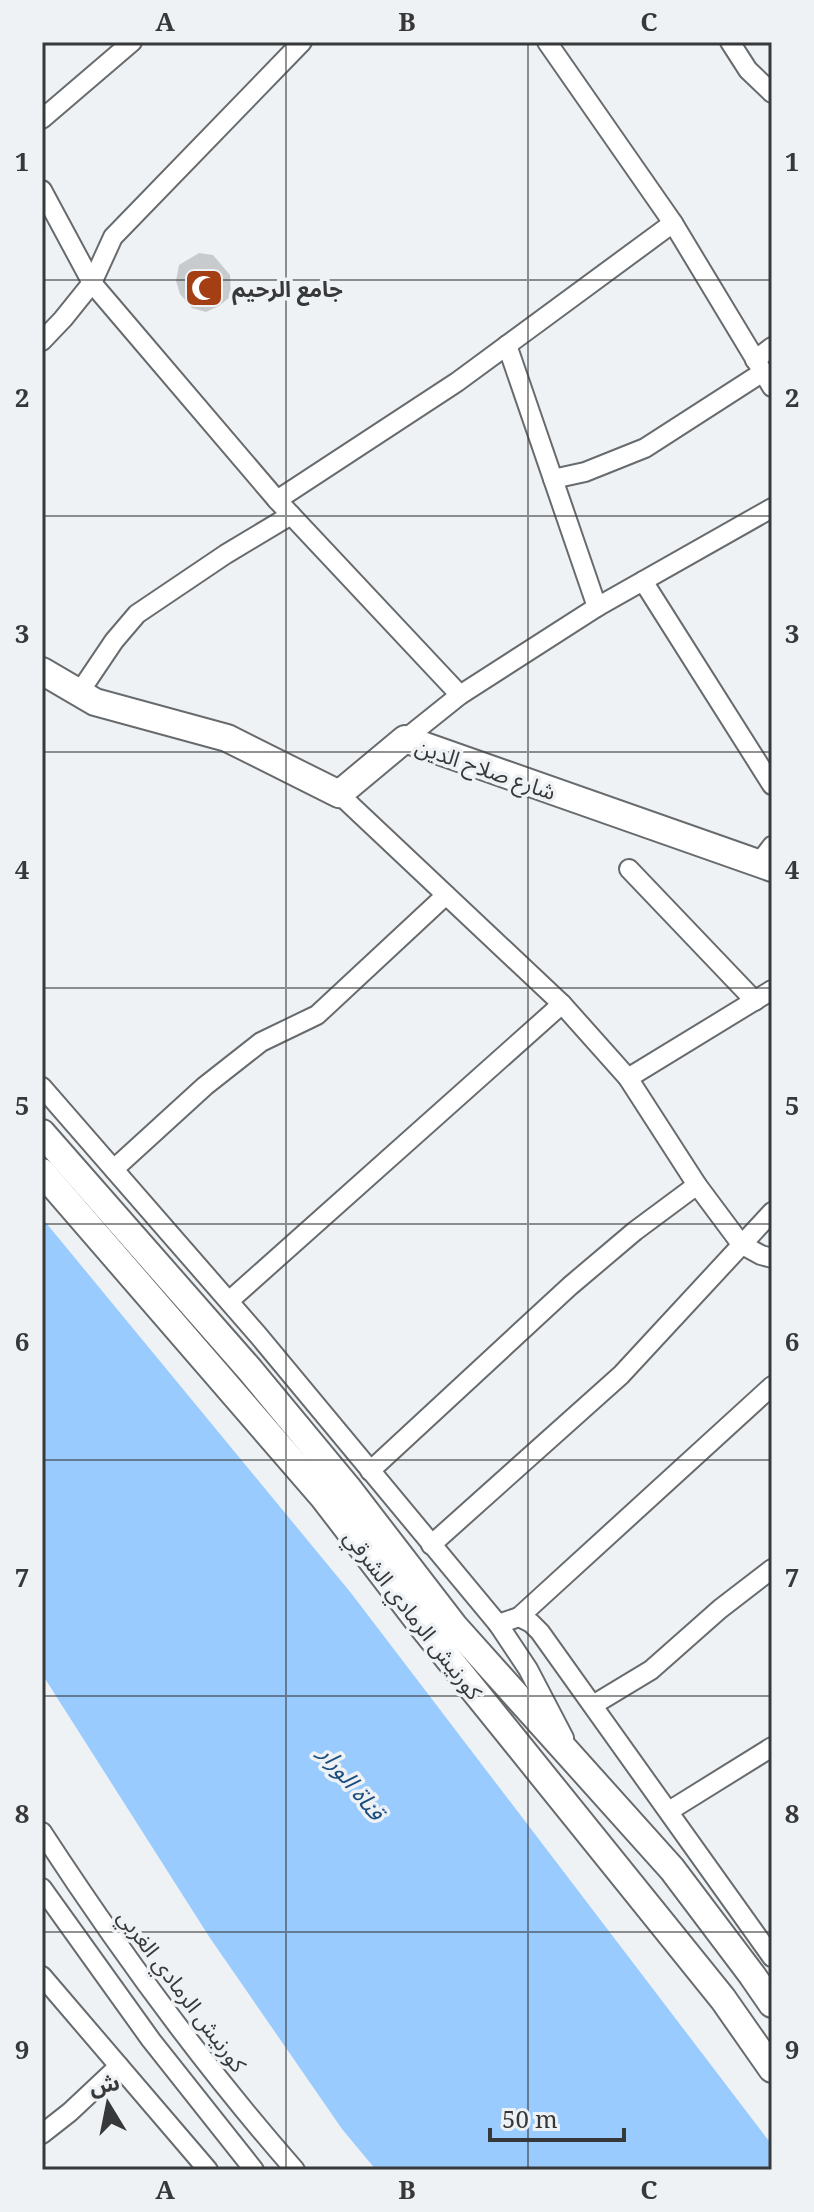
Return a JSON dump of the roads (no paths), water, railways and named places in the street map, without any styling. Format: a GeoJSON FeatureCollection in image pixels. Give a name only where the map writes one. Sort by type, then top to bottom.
{"type":"FeatureCollection","features":[{"type":"Feature","properties":{"kind":"main road"},"geometry":{"type":"LineString","coordinates":[[42,671],[95,702],[227,738],[339,794]]}},
{"type":"Feature","properties":{"kind":"main road","name":"شارع صلاح الدين"},"geometry":{"type":"LineString","coordinates":[[339,794],[405,739],[767,859]]}},
{"type":"Feature","properties":{"kind":"main road","name":"كورنيش الرمادي الشرقي"},"geometry":{"type":"LineString","coordinates":[[42,1133],[250,1370],[347,1487],[454,1626],[672,1869],[772,2004]]}},
{"type":"Feature","properties":{"kind":"main road","name":"كورنيش الرمادي الشرقي"},"geometry":{"type":"LineString","coordinates":[[42,1172],[324,1498],[423,1627],[723,1999],[772,2069]]}},
{"type":"Feature","properties":{"kind":"main road"},"geometry":{"type":"LineString","coordinates":[[723,1999],[752,1975]]}},
{"type":"Feature","properties":{"kind":"street"},"geometry":{"type":"LineString","coordinates":[[42,119],[112,49],[132,42]]}},
{"type":"Feature","properties":{"kind":"street"},"geometry":{"type":"LineString","coordinates":[[42,341],[92,283],[113,237],[302,42]]}},
{"type":"Feature","properties":{"kind":"street"},"geometry":{"type":"LineString","coordinates":[[547,42],[673,223],[763,373]]}},
{"type":"Feature","properties":{"kind":"street"},"geometry":{"type":"LineString","coordinates":[[730,42],[748,70],[772,93]]}},
{"type":"Feature","properties":{"kind":"street"},"geometry":{"type":"LineString","coordinates":[[42,190],[92,283],[277,500],[460,695]]}},
{"type":"Feature","properties":{"kind":"street"},"geometry":{"type":"LineString","coordinates":[[277,500],[457,382],[673,223]]}},
{"type":"Feature","properties":{"kind":"street"},"geometry":{"type":"LineString","coordinates":[[507,345],[597,607]]}},
{"type":"Feature","properties":{"kind":"street"},"geometry":{"type":"LineString","coordinates":[[553,479],[585,472],[645,448],[763,373],[772,347]]}},
{"type":"Feature","properties":{"kind":"street"},"geometry":{"type":"LineString","coordinates":[[405,739],[460,695],[597,607],[772,508]]}},
{"type":"Feature","properties":{"kind":"street"},"geometry":{"type":"LineString","coordinates":[[79,693],[114,641],[137,614],[291,515]]}},
{"type":"Feature","properties":{"kind":"street"},"geometry":{"type":"LineString","coordinates":[[643,581],[772,785]]}},
{"type":"Feature","properties":{"kind":"street"},"geometry":{"type":"LineString","coordinates":[[339,794],[562,1004],[628,1078],[697,1185],[741,1244],[772,1258]]}},
{"type":"Feature","properties":{"kind":"street"},"geometry":{"type":"LineString","coordinates":[[629,869],[755,1001]]}},
{"type":"Feature","properties":{"kind":"street"},"geometry":{"type":"LineString","coordinates":[[114,1169],[205,1086],[261,1042],[317,1015],[446,895]]}},
{"type":"Feature","properties":{"kind":"street"},"geometry":{"type":"LineString","coordinates":[[628,1078],[772,990]]}},
{"type":"Feature","properties":{"kind":"street"},"geometry":{"type":"LineString","coordinates":[[229,1301],[562,1004]]}},
{"type":"Feature","properties":{"kind":"street"},"geometry":{"type":"LineString","coordinates":[[42,1087],[229,1301],[498,1624],[545,1698],[571,1756]]}},
{"type":"Feature","properties":{"kind":"street"},"geometry":{"type":"LineString","coordinates":[[370,1471],[570,1286],[635,1231],[697,1185]]}},
{"type":"Feature","properties":{"kind":"street"},"geometry":{"type":"LineString","coordinates":[[431,1545],[621,1375],[772,1212]]}},
{"type":"Feature","properties":{"kind":"street"},"geometry":{"type":"LineString","coordinates":[[498,1624],[519,1617],[772,1386]]}},
{"type":"Feature","properties":{"kind":"street"},"geometry":{"type":"LineString","coordinates":[[593,1705],[651,1670],[720,1609],[772,1569]]}},
{"type":"Feature","properties":{"kind":"street"},"geometry":{"type":"LineString","coordinates":[[519,1617],[540,1632],[772,1957]]}},
{"type":"Feature","properties":{"kind":"street"},"geometry":{"type":"LineString","coordinates":[[669,1811],[772,1747]]}},
{"type":"Feature","properties":{"kind":"street","name":"كورنيش الرمادي الغربي"},"geometry":{"type":"LineString","coordinates":[[42,1832],[173,2019],[295,2170]]}},
{"type":"Feature","properties":{"kind":"street"},"geometry":{"type":"LineString","coordinates":[[42,1888],[151,2040],[254,2170]]}},
{"type":"Feature","properties":{"kind":"street"},"geometry":{"type":"LineString","coordinates":[[42,1976],[119,2066],[197,2166]]}},
{"type":"Feature","properties":{"kind":"street"},"geometry":{"type":"LineString","coordinates":[[42,2134],[119,2066]]}},
{"type":"Feature","properties":{"kind":"water","name":"قناة الورار"},"geometry":{"type":"Polygon","coordinates":[[[42,1218],[351,1593],[772,2145],[772,2170],[376,2170],[342,2129],[210,1938],[42,1674],[42,1218]]]}},
{"type":"Feature","properties":{"kind":"place","name":"جامع الرحيم"},"geometry":{"type":"Point","coordinates":[204,288]}}]}
